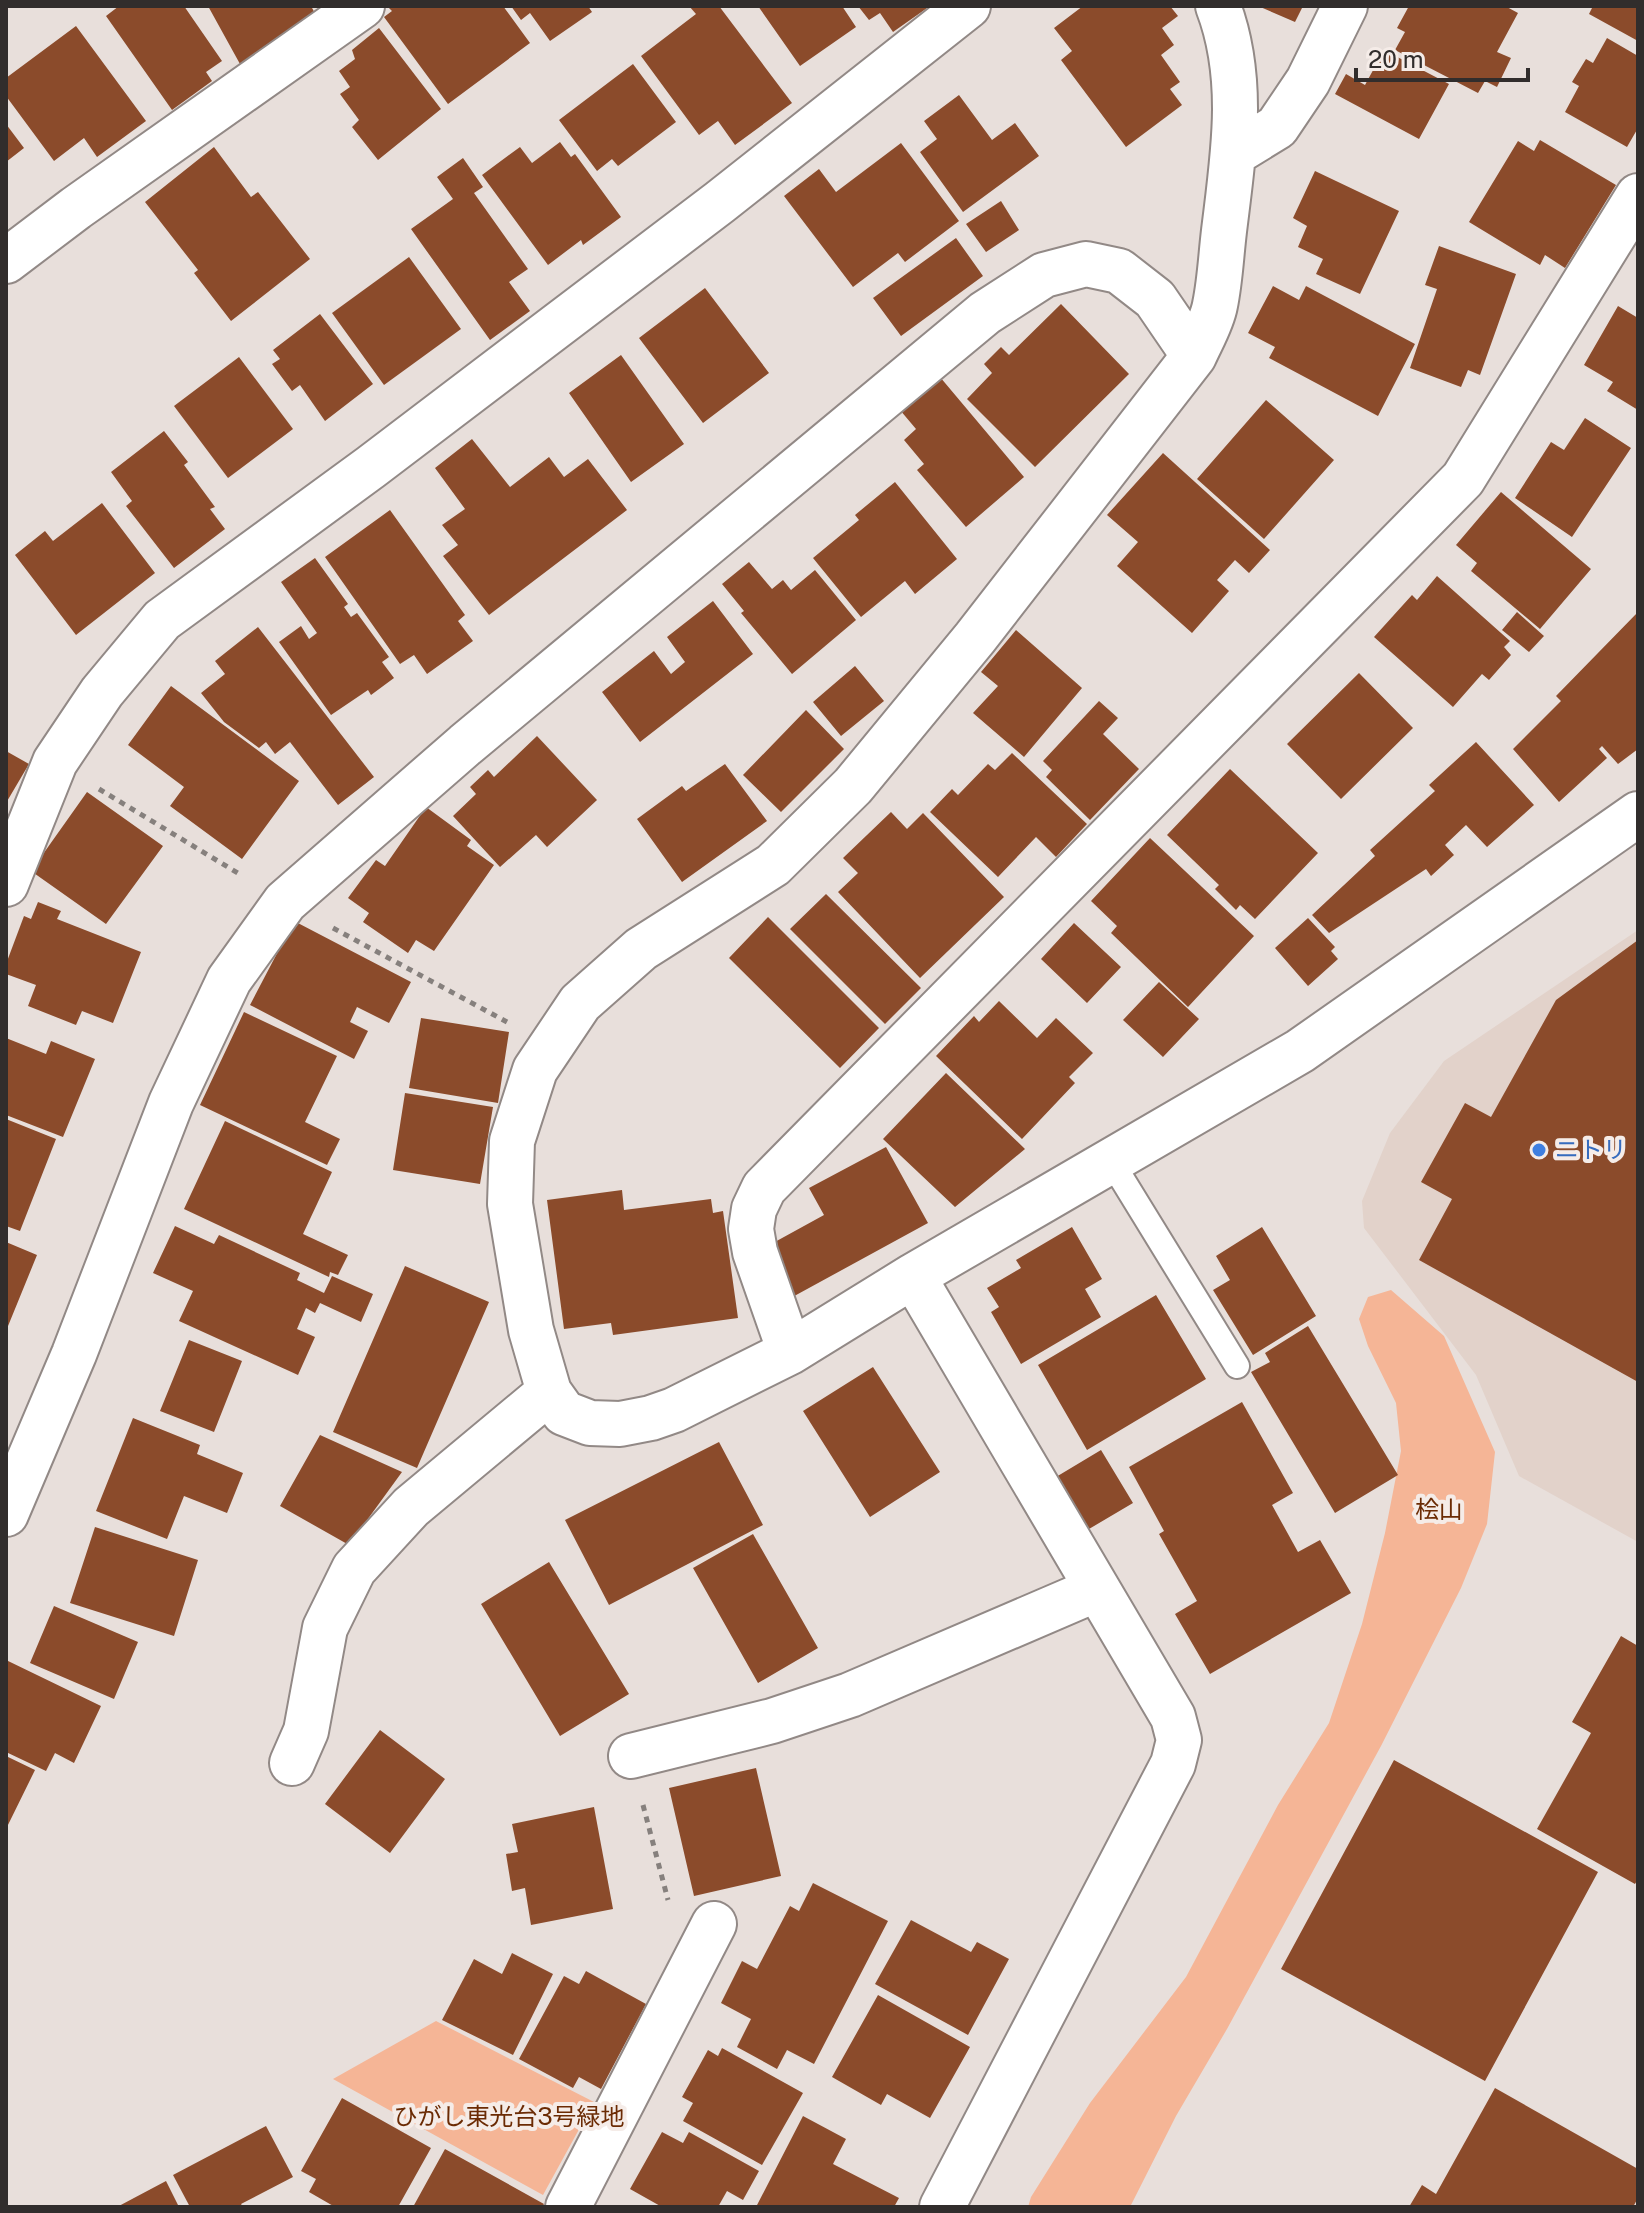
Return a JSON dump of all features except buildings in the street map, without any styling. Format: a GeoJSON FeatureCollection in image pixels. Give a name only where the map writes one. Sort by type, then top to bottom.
{"type":"FeatureCollection","features":[{"type":"Feature","properties":{"kind":"street"},"geometry":{"type":"LineString","coordinates":[[6,261],[362,6]]}},
{"type":"Feature","properties":{"kind":"street"},"geometry":{"type":"LineString","coordinates":[[6,884],[55,762],[102,692],[162,620],[371,467],[720,202],[968,6]]}},
{"type":"Feature","properties":{"kind":"street"},"geometry":{"type":"LineString","coordinates":[[1218,6],[1227,36],[1236,109],[1233,154],[1215,308],[1194,356],[975,638],[853,786],[773,865],[641,949],[580,1003],[535,1070],[512,1141],[510,1204],[531,1330],[549,1392],[564,1413],[590,1423],[620,1424],[674,1410],[790,1352],[913,1276],[1300,1051],[1638,814]]}},
{"type":"Feature","properties":{"kind":"street"},"geometry":{"type":"LineString","coordinates":[[1233,154],[1277,127],[1308,81],[1345,6]]}},
{"type":"Feature","properties":{"kind":"street"},"geometry":{"type":"LineString","coordinates":[[790,1352],[755,1252],[751,1229],[754,1209],[764,1188],[1463,479],[1638,196]]}},
{"type":"Feature","properties":{"kind":"street"},"geometry":{"type":"LineString","coordinates":[[6,1514],[74,1354],[171,1103],[229,980],[285,902],[465,745],[985,313],[1044,275],[1086,264],[1119,271],[1155,299],[1194,356]]}},
{"type":"Feature","properties":{"kind":"street"},"geometry":{"type":"LineString","coordinates":[[913,1276],[1173,1717],[1179,1740],[1173,1764],[942,2207]]}},
{"type":"Feature","properties":{"kind":"street"},"geometry":{"type":"LineString","coordinates":[[292,1763],[306,1731],[325,1628],[354,1569],[411,1507],[549,1392]]}},
{"type":"Feature","properties":{"kind":"street"},"geometry":{"type":"LineString","coordinates":[[631,1756],[772,1721],[850,1695],[1097,1589]]}},
{"type":"Feature","properties":{"kind":"street"},"geometry":{"type":"LineString","coordinates":[[568,2207],[714,1924]]}},
{"type":"Feature","properties":{"kind":"lane"},"geometry":{"type":"LineString","coordinates":[[1111,1161],[1237,1366]]}},
{"type":"Feature","properties":{"kind":"path"},"geometry":{"type":"LineString","coordinates":[[631,1756],[673,1923],[714,1924]]}},
{"type":"Feature","properties":{"kind":"shaded area"},"geometry":{"type":"Polygon","coordinates":[[[1638,930],[1638,1542],[1519,1476],[1476,1375],[1364,1228],[1362,1201],[1390,1133],[1444,1061],[1638,930]]]}},
{"type":"Feature","properties":{"kind":"green space","name":"桧山"},"geometry":{"type":"Polygon","coordinates":[[[1391,1290],[1444,1336],[1495,1452],[1487,1524],[1461,1588],[1381,1746],[1227,2029],[1176,2116],[1130,2207],[1028,2207],[1031,2197],[1090,2103],[1186,1977],[1278,1805],[1329,1723],[1362,1624],[1385,1533],[1401,1451],[1396,1403],[1368,1346],[1359,1319],[1368,1297],[1391,1290]]]}},
{"type":"Feature","properties":{"kind":"green space","name":"ひがし東光台3号緑地"},"geometry":{"type":"Polygon","coordinates":[[[436,2021],[594,2102],[543,2195],[333,2079],[436,2021]]]}},
{"type":"Feature","properties":{"kind":"place","name":"ニトリ"},"geometry":{"type":"Point","coordinates":[1539,1150]}}]}
